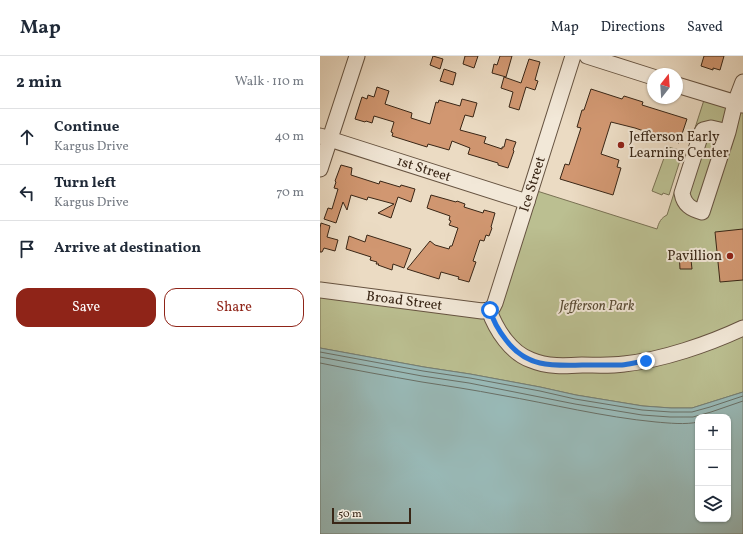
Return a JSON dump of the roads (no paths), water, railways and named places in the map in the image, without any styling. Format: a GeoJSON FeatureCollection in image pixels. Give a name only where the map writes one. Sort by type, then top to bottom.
{"type":"FeatureCollection","features":[{"type":"Feature","properties":{"kind":"street"},"geometry":{"type":"LineString","coordinates":[[320,169],[325,138],[357,56]]}},
{"type":"Feature","properties":{"kind":"street","name":"Ice Street"},"geometry":{"type":"LineString","coordinates":[[490,310],[494,307],[573,56]]}},
{"type":"Feature","properties":{"kind":"street"},"geometry":{"type":"LineString","coordinates":[[587,56],[647,75]]}},
{"type":"Feature","properties":{"kind":"street"},"geometry":{"type":"LineString","coordinates":[[728,132],[711,128],[703,130],[701,134],[682,192],[686,204],[690,208],[702,212],[728,132],[739,104],[743,82]]}},
{"type":"Feature","properties":{"kind":"street"},"geometry":{"type":"LineString","coordinates":[[683,87],[739,104]]}},
{"type":"Feature","properties":{"kind":"street","name":"1st Street"},"geometry":{"type":"LineString","coordinates":[[325,138],[527,202]]}},
{"type":"Feature","properties":{"kind":"street","name":"Broad Street"},"geometry":{"type":"LineString","coordinates":[[320,290],[482,311],[490,310]]}},
{"type":"Feature","properties":{"kind":"street"},"geometry":{"type":"LineString","coordinates":[[490,310],[491,316],[499,331],[511,347],[527,359],[549,365],[566,366],[624,364],[646,361],[692,348],[729,335],[743,328]]}},
{"type":"Feature","properties":{"kind":"water"},"geometry":{"type":"Polygon","coordinates":[[[320,348],[643,406],[692,408],[743,392],[743,534],[320,534],[320,348]]]}},
{"type":"Feature","properties":{"kind":"place","name":"Jefferson Early Learning Center"},"geometry":{"type":"Point","coordinates":[621,145]}},
{"type":"Feature","properties":{"kind":"place","name":"Pavillion"},"geometry":{"type":"Point","coordinates":[730,256]}},
{"type":"Feature","properties":{"kind":"park label","name":"Jefferson Park"},"geometry":{"type":"Point","coordinates":[597,306]}}]}
